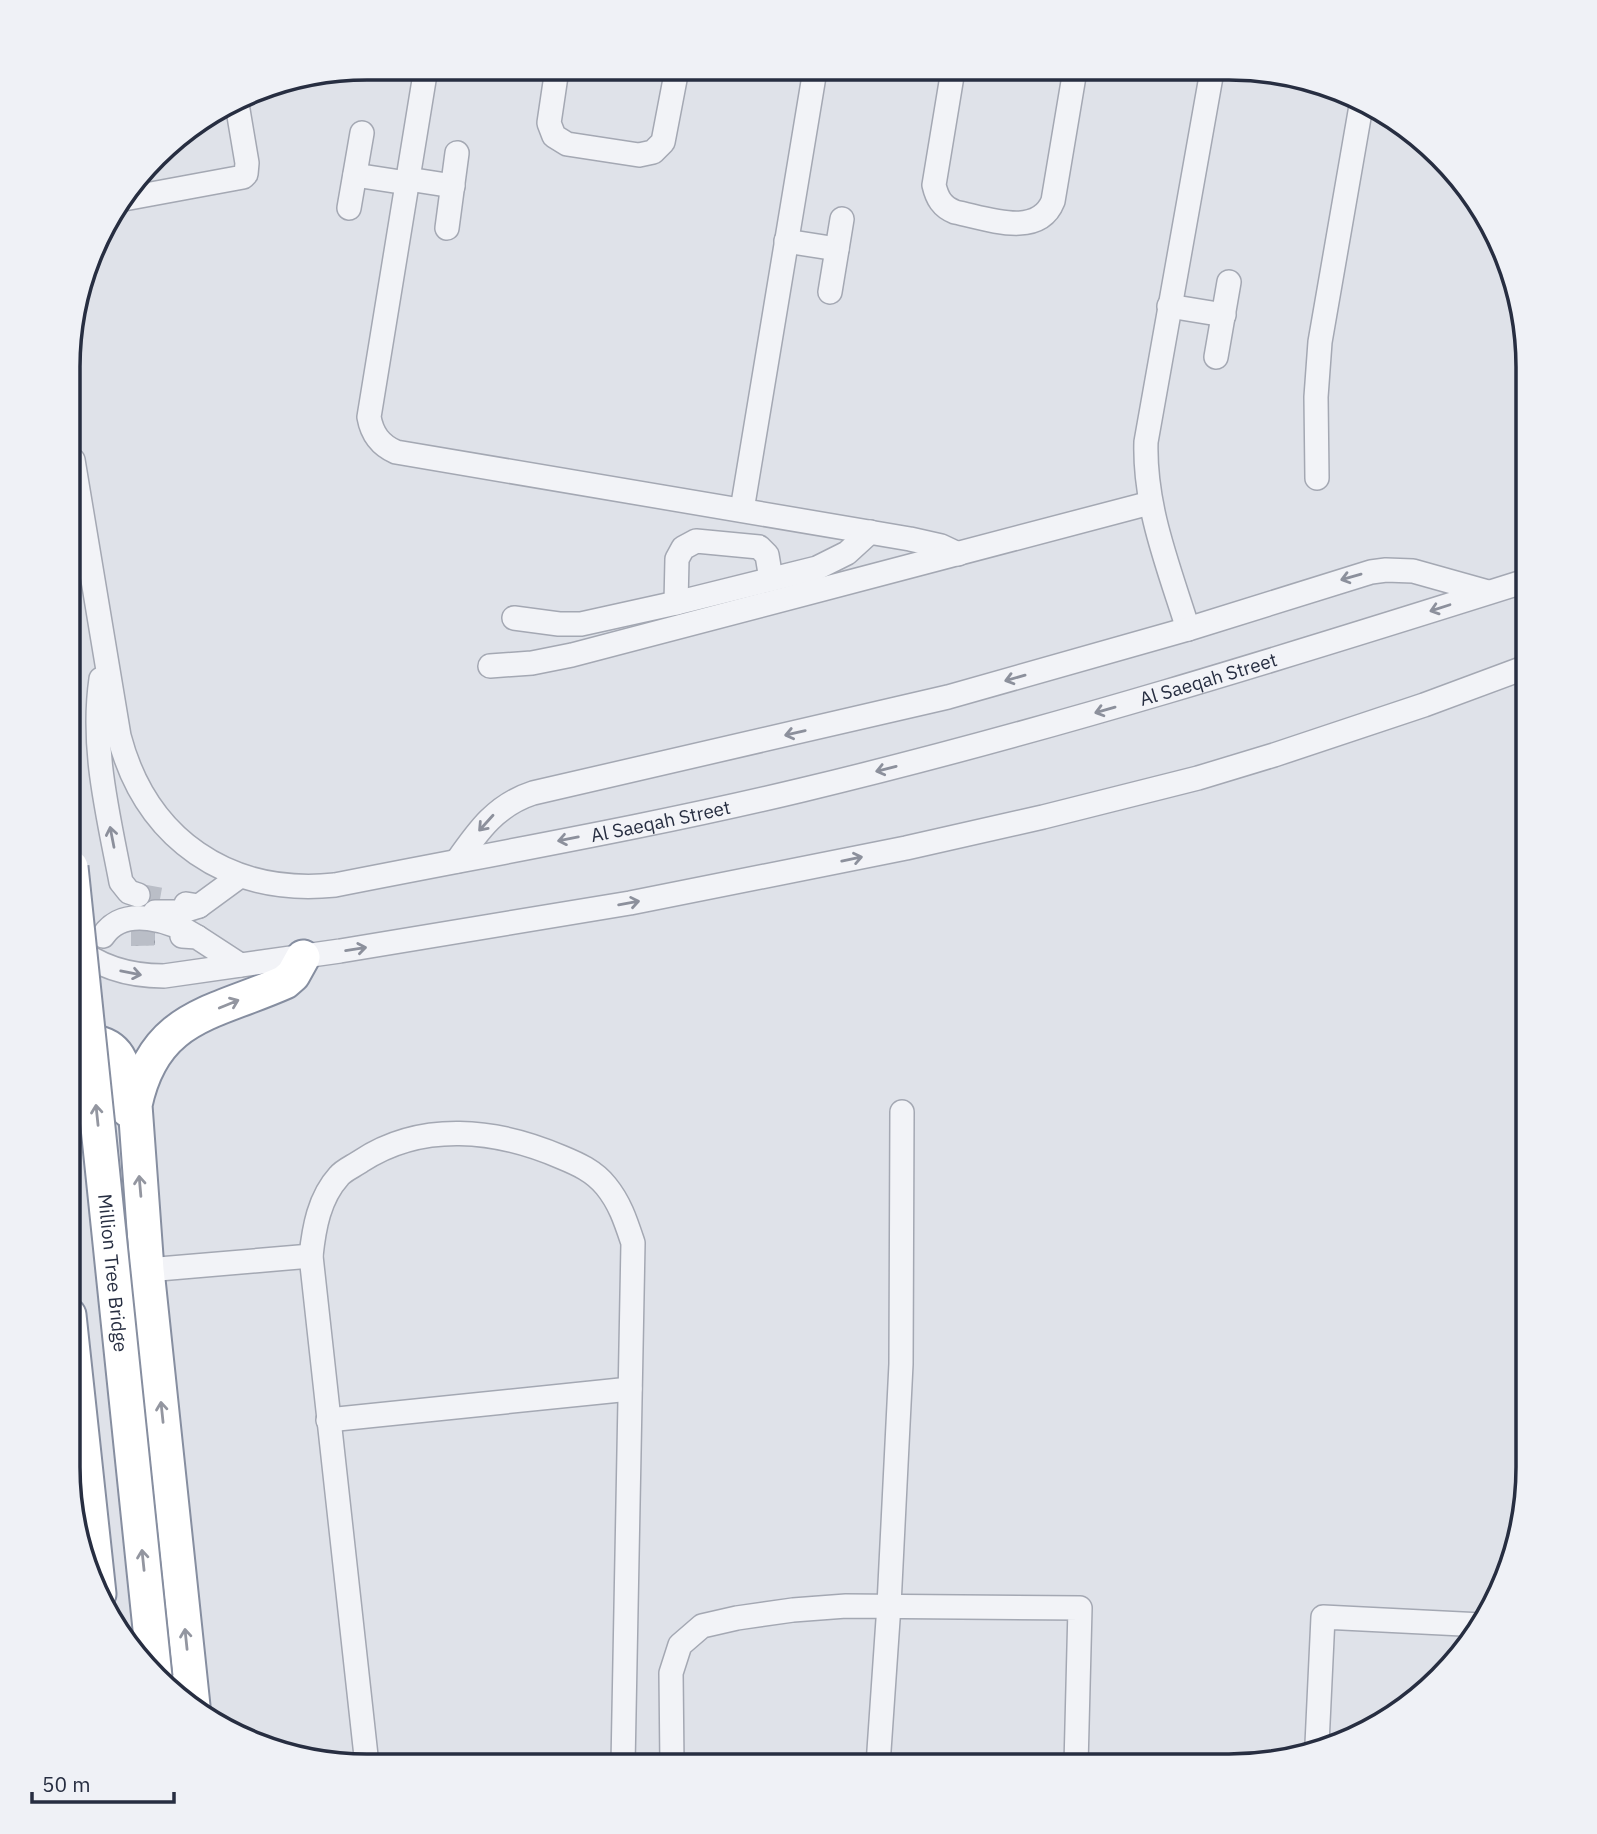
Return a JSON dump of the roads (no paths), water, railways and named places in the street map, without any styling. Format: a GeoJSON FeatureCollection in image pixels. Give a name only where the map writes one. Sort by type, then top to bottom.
{"type":"FeatureCollection","features":[{"type":"Feature","properties":{"kind":"highway","name":"Million Tree Bridge"},"geometry":{"type":"LineString","coordinates":[[80,954],[153,1657]]}},
{"type":"Feature","properties":{"kind":"highway"},"geometry":{"type":"LineString","coordinates":[[192,1693],[147,1270],[135,1105],[140,1081],[149,1062],[161,1044],[177,1029],[195,1018],[285,982],[293,975],[303,957]]}},
{"type":"Feature","properties":{"kind":"highway"},"geometry":{"type":"LineString","coordinates":[[80,1042],[97,1042],[118,1056],[124,1072],[127,1105],[135,1129]]}},
{"type":"Feature","properties":{"kind":"highway"},"geometry":{"type":"LineString","coordinates":[[80,1417],[95,1556]]}},
{"type":"Feature","properties":{"kind":"street"},"geometry":{"type":"LineString","coordinates":[[424,80],[369,417],[380,442],[396,452],[870,532],[925,542],[958,554]]}},
{"type":"Feature","properties":{"kind":"street"},"geometry":{"type":"LineString","coordinates":[[555,80],[549,123],[554,136],[567,144],[639,155],[653,152],[663,142],[675,80]]}},
{"type":"Feature","properties":{"kind":"street"},"geometry":{"type":"LineString","coordinates":[[742,510],[813,80]]}},
{"type":"Feature","properties":{"kind":"street"},"geometry":{"type":"LineString","coordinates":[[951,80],[934,185],[939,200],[955,212],[1026,224],[1046,214],[1053,201],[1073,80]]}},
{"type":"Feature","properties":{"kind":"street"},"geometry":{"type":"LineString","coordinates":[[1188,629],[1150,503],[1145,463],[1146,442],[1169,306],[1210,80]]}},
{"type":"Feature","properties":{"kind":"street"},"geometry":{"type":"LineString","coordinates":[[137,197],[243,177],[247,163],[238,111]]}},
{"type":"Feature","properties":{"kind":"street"},"geometry":{"type":"LineString","coordinates":[[1317,478],[1316,397],[1320,342],[1360,112]]}},
{"type":"Feature","properties":{"kind":"street"},"geometry":{"type":"LineString","coordinates":[[349,208],[362,133]]}},
{"type":"Feature","properties":{"kind":"street"},"geometry":{"type":"LineString","coordinates":[[447,228],[457,153]]}},
{"type":"Feature","properties":{"kind":"street"},"geometry":{"type":"LineString","coordinates":[[355,175],[453,186]]}},
{"type":"Feature","properties":{"kind":"street"},"geometry":{"type":"LineString","coordinates":[[831,292],[842,219]]}},
{"type":"Feature","properties":{"kind":"street"},"geometry":{"type":"LineString","coordinates":[[786,241],[837,249]]}},
{"type":"Feature","properties":{"kind":"street"},"geometry":{"type":"LineString","coordinates":[[1216,357],[1229,282]]}},
{"type":"Feature","properties":{"kind":"street"},"geometry":{"type":"LineString","coordinates":[[1169,306],[1224,315]]}},
{"type":"Feature","properties":{"kind":"street","name":"Al Saeqah Street"},"geometry":{"type":"LineString","coordinates":[[80,501],[118,736],[142,796],[154,814],[184,844],[202,857],[240,876],[277,885],[316,887],[695,815],[925,759],[1160,694],[1516,584]]}},
{"type":"Feature","properties":{"kind":"street"},"geometry":{"type":"LineString","coordinates":[[490,666],[531,663],[572,655],[1150,503]]}},
{"type":"Feature","properties":{"kind":"street"},"geometry":{"type":"LineString","coordinates":[[514,618],[547,624],[603,621],[817,568],[847,553],[870,532]]}},
{"type":"Feature","properties":{"kind":"street"},"geometry":{"type":"LineString","coordinates":[[676,603],[677,559],[683,548],[696,541],[759,547],[767,555],[771,579]]}},
{"type":"Feature","properties":{"kind":"street"},"geometry":{"type":"LineString","coordinates":[[457,861],[480,829],[498,810],[518,797],[948,697],[1188,629],[1356,575],[1386,570],[1426,573],[1488,592]]}},
{"type":"Feature","properties":{"kind":"street"},"geometry":{"type":"LineString","coordinates":[[106,655],[97,719],[98,756],[139,892]]}},
{"type":"Feature","properties":{"kind":"street"},"geometry":{"type":"LineString","coordinates":[[80,950],[89,958],[118,970],[148,976],[179,974],[303,957],[630,903],[869,856],[1121,798],[1274,755],[1516,671]]}},
{"type":"Feature","properties":{"kind":"street"},"geometry":{"type":"LineString","coordinates":[[199,906],[139,892],[121,903],[132,911],[180,912],[199,906],[240,876]]}},
{"type":"Feature","properties":{"kind":"street"},"geometry":{"type":"LineString","coordinates":[[89,958],[108,930],[118,924],[151,918],[182,928],[240,965]]}},
{"type":"Feature","properties":{"kind":"street"},"geometry":{"type":"LineString","coordinates":[[103,936],[131,934]]}},
{"type":"Feature","properties":{"kind":"street"},"geometry":{"type":"LineString","coordinates":[[155,934],[197,937]]}},
{"type":"Feature","properties":{"kind":"street"},"geometry":{"type":"LineString","coordinates":[[879,1754],[901,1364],[902,1112]]}},
{"type":"Feature","properties":{"kind":"street"},"geometry":{"type":"LineString","coordinates":[[366,1754],[310,1256],[314,1227],[323,1201],[339,1176],[382,1147],[421,1135],[463,1133],[496,1137],[544,1150],[587,1168],[605,1184],[623,1210],[633,1243],[623,1754]]}},
{"type":"Feature","properties":{"kind":"street"},"geometry":{"type":"LineString","coordinates":[[147,1270],[310,1256]]}},
{"type":"Feature","properties":{"kind":"street"},"geometry":{"type":"LineString","coordinates":[[328,1420],[630,1389]]}},
{"type":"Feature","properties":{"kind":"street"},"geometry":{"type":"LineString","coordinates":[[672,1754],[671,1673],[680,1645],[702,1626],[793,1610],[889,1605],[1080,1608],[1076,1754]]}},
{"type":"Feature","properties":{"kind":"street"},"geometry":{"type":"LineString","coordinates":[[1317,1740],[1323,1618],[1469,1624]]}},
{"type":"Feature","properties":{"kind":"tunnel"},"geometry":{"type":"LineString","coordinates":[[138,895],[160,899]]}},
{"type":"Feature","properties":{"kind":"tunnel"},"geometry":{"type":"LineString","coordinates":[[131,934],[155,934]]}}]}
